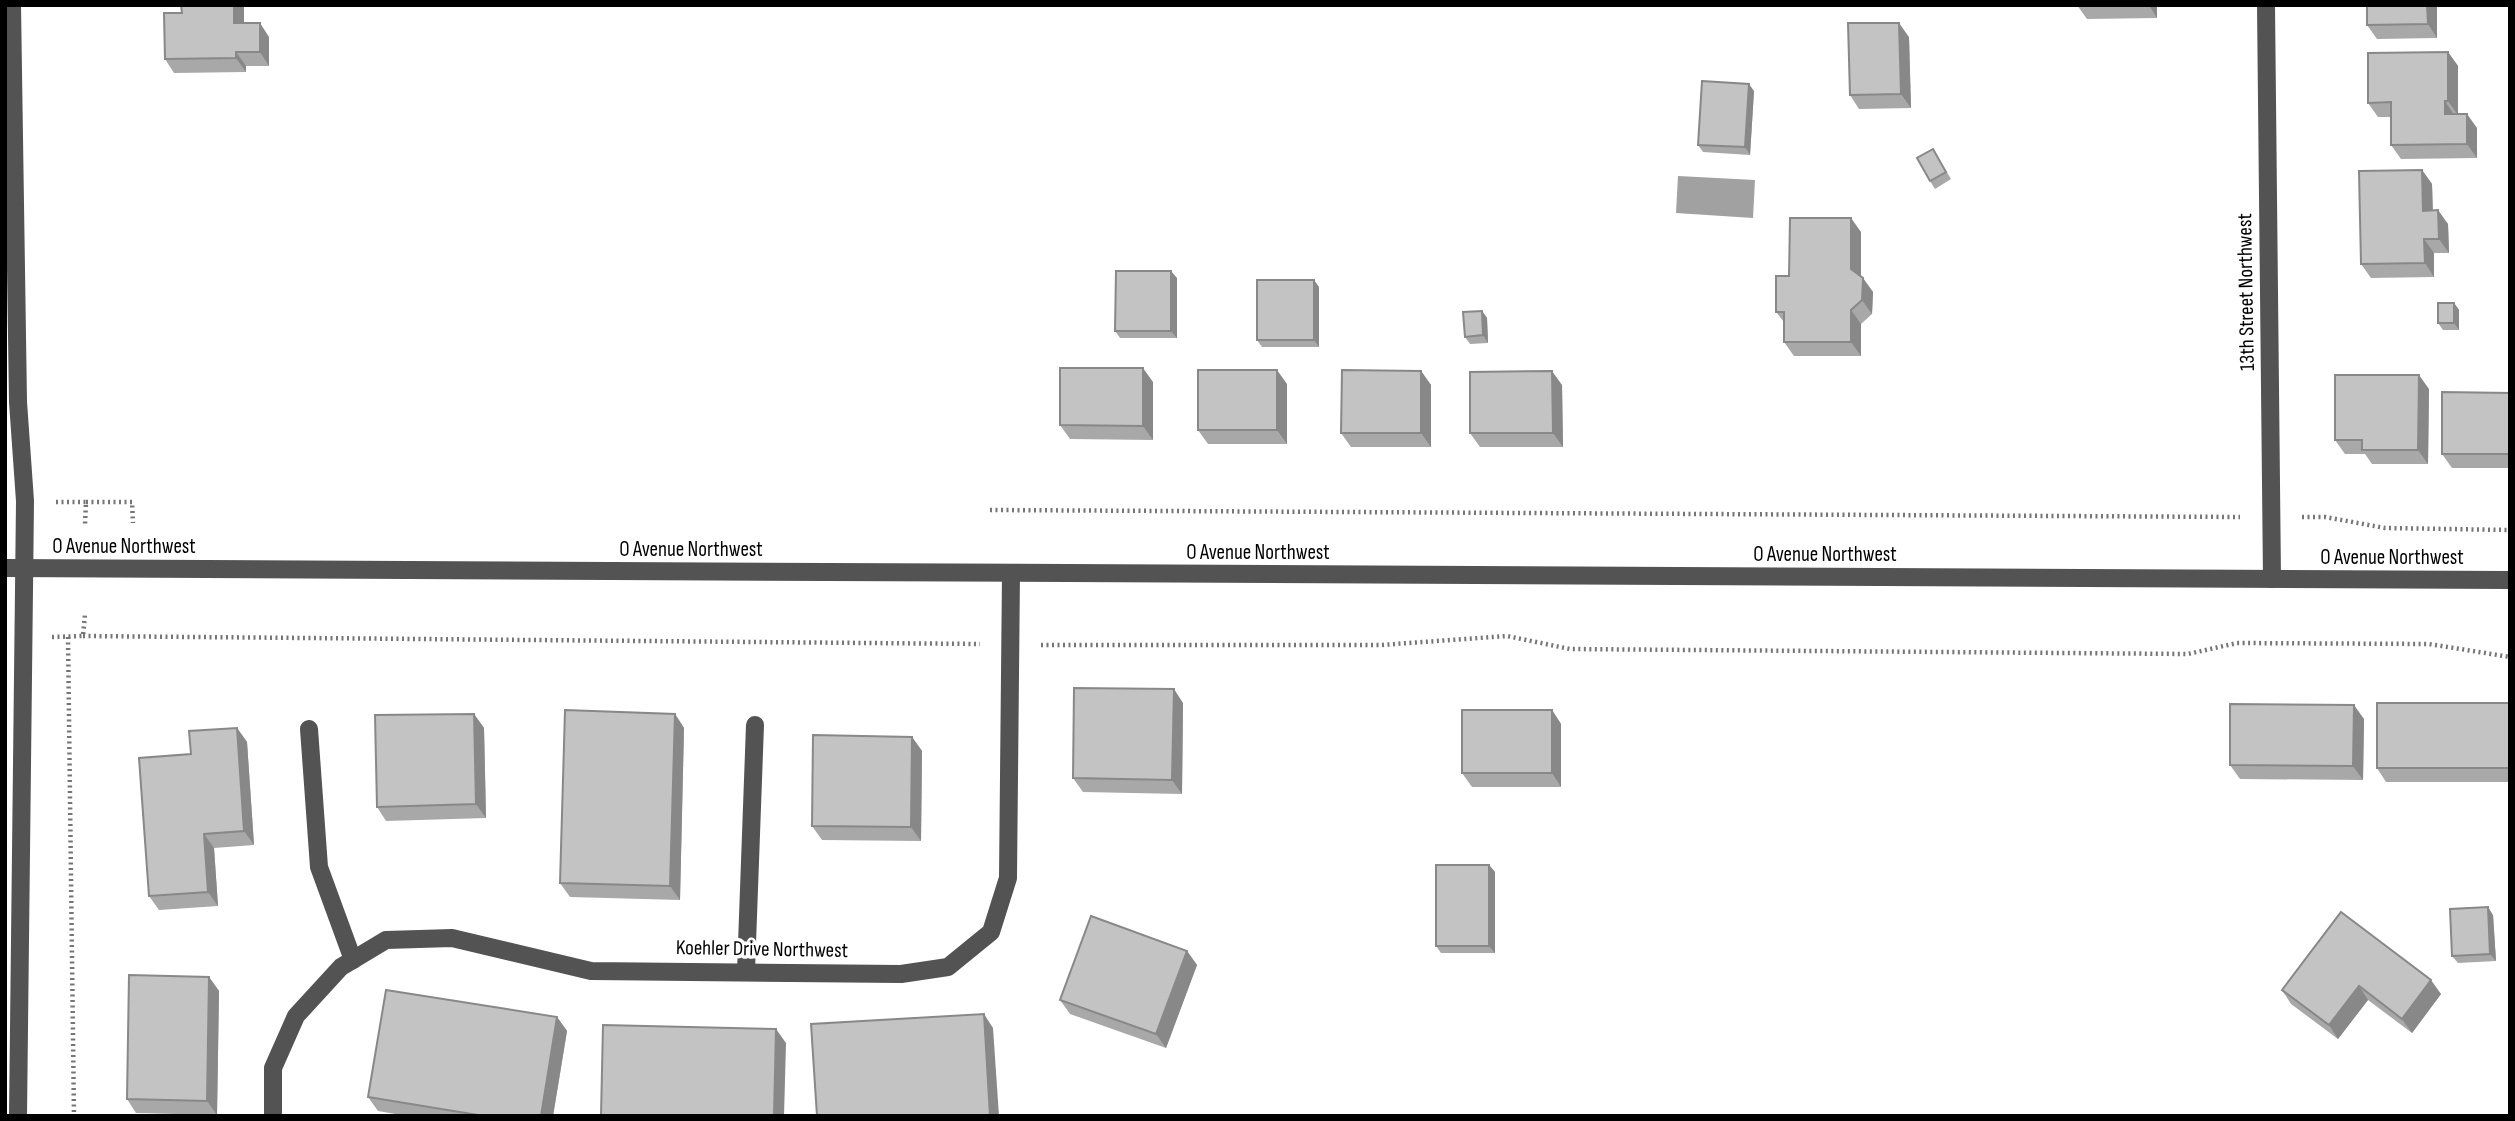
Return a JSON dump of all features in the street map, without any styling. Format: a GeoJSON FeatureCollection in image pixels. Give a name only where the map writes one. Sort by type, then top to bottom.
{"type":"FeatureCollection","features":[{"type":"Feature","properties":{"kind":"street"},"geometry":{"type":"LineString","coordinates":[[12,5],[18,402],[25,501],[14,569],[18,1116]]}},
{"type":"Feature","properties":{"kind":"street","name":"13th Street Northwest"},"geometry":{"type":"LineString","coordinates":[[2266,5],[2272,579]]}},
{"type":"Feature","properties":{"kind":"street","name":"O Avenue Northwest"},"geometry":{"type":"LineString","coordinates":[[14,569],[2510,580]]}},
{"type":"Feature","properties":{"kind":"street","name":"Koehler Drive Northwest"},"geometry":{"type":"LineString","coordinates":[[273,1116],[273,1068],[296,1016],[341,967],[386,940],[452,938],[591,971],[901,974],[948,967],[991,932],[1008,878],[1012,573]]}},
{"type":"Feature","properties":{"kind":"street"},"geometry":{"type":"LineString","coordinates":[[746,971],[755,725]]}},
{"type":"Feature","properties":{"kind":"street"},"geometry":{"type":"LineString","coordinates":[[309,729],[319,867],[353,960]]}},
{"type":"Feature","properties":{"kind":"path"},"geometry":{"type":"LineString","coordinates":[[55,502],[132,502],[133,523]]}},
{"type":"Feature","properties":{"kind":"path"},"geometry":{"type":"LineString","coordinates":[[85,524],[86,502]]}},
{"type":"Feature","properties":{"kind":"path"},"geometry":{"type":"LineString","coordinates":[[990,510],[2241,517]]}},
{"type":"Feature","properties":{"kind":"path"},"geometry":{"type":"LineString","coordinates":[[2301,517],[2325,517],[2385,528],[2510,530]]}},
{"type":"Feature","properties":{"kind":"path"},"geometry":{"type":"LineString","coordinates":[[83,636],[85,614]]}},
{"type":"Feature","properties":{"kind":"path"},"geometry":{"type":"LineString","coordinates":[[52,638],[83,636],[1381,645],[1507,636],[1570,649],[2188,654],[2237,643],[2428,644],[2510,657]]}},
{"type":"Feature","properties":{"kind":"path"},"geometry":{"type":"LineString","coordinates":[[68,637],[75,1116]]}},
{"type":"Feature","properties":{"kind":"shaded area"},"geometry":{"type":"Polygon","coordinates":[[[1678,176],[1755,180],[1753,218],[1676,213],[1678,176]]]}},
{"type":"Feature","properties":{"kind":"building"},"geometry":{"type":"Polygon","coordinates":[[[181,5],[234,5],[234,23],[260,23],[260,52],[236,52],[236,58],[165,59],[164,13],[182,13],[181,5]]]}},
{"type":"Feature","properties":{"kind":"building"},"geometry":{"type":"Polygon","coordinates":[[[2367,5],[2427,5],[2428,24],[2367,25],[2367,5]]]}},
{"type":"Feature","properties":{"kind":"building"},"geometry":{"type":"Polygon","coordinates":[[[1848,23],[1899,23],[1901,94],[1850,95],[1848,23]]]}},
{"type":"Feature","properties":{"kind":"building"},"geometry":{"type":"Polygon","coordinates":[[[2448,52],[2448,101],[2445,101],[2445,114],[2467,114],[2467,144],[2391,145],[2391,102],[2368,103],[2368,53],[2448,52]]]}},
{"type":"Feature","properties":{"kind":"building"},"geometry":{"type":"Polygon","coordinates":[[[1702,81],[1749,84],[1745,147],[1698,145],[1702,81]]]}},
{"type":"Feature","properties":{"kind":"building"},"geometry":{"type":"Polygon","coordinates":[[[1933,149],[1946,172],[1930,181],[1917,158],[1933,149]]]}},
{"type":"Feature","properties":{"kind":"building"},"geometry":{"type":"Polygon","coordinates":[[[2422,170],[2423,211],[2438,210],[2439,239],[2424,239],[2425,263],[2361,264],[2359,171],[2422,170]]]}},
{"type":"Feature","properties":{"kind":"building"},"geometry":{"type":"Polygon","coordinates":[[[1790,218],[1851,218],[1851,269],[1863,278],[1862,300],[1851,310],[1851,342],[1784,342],[1784,312],[1776,312],[1776,276],[1789,276],[1790,218]]]}},
{"type":"Feature","properties":{"kind":"building"},"geometry":{"type":"Polygon","coordinates":[[[1116,271],[1171,271],[1171,331],[1115,331],[1116,271]]]}},
{"type":"Feature","properties":{"kind":"building"},"geometry":{"type":"Polygon","coordinates":[[[1257,280],[1314,280],[1314,340],[1257,340],[1257,280]]]}},
{"type":"Feature","properties":{"kind":"building"},"geometry":{"type":"Polygon","coordinates":[[[2438,303],[2454,303],[2454,323],[2438,323],[2438,303]]]}},
{"type":"Feature","properties":{"kind":"building"},"geometry":{"type":"Polygon","coordinates":[[[1482,311],[1483,335],[1465,337],[1463,312],[1482,311]]]}},
{"type":"Feature","properties":{"kind":"building"},"geometry":{"type":"Polygon","coordinates":[[[1060,368],[1143,368],[1143,426],[1060,425],[1060,368]]]}},
{"type":"Feature","properties":{"kind":"building"},"geometry":{"type":"Polygon","coordinates":[[[1198,370],[1277,370],[1277,430],[1198,430],[1198,370]]]}},
{"type":"Feature","properties":{"kind":"building"},"geometry":{"type":"Polygon","coordinates":[[[1342,370],[1421,371],[1421,433],[1341,433],[1342,370]]]}},
{"type":"Feature","properties":{"kind":"building"},"geometry":{"type":"Polygon","coordinates":[[[1552,371],[1553,433],[1470,433],[1470,372],[1552,371]]]}},
{"type":"Feature","properties":{"kind":"building"},"geometry":{"type":"Polygon","coordinates":[[[2335,375],[2419,375],[2418,450],[2362,450],[2362,440],[2335,440],[2335,375]]]}},
{"type":"Feature","properties":{"kind":"building"},"geometry":{"type":"Polygon","coordinates":[[[2442,392],[2510,393],[2510,454],[2442,454],[2442,392]]]}},
{"type":"Feature","properties":{"kind":"building"},"geometry":{"type":"Polygon","coordinates":[[[1074,688],[1174,689],[1172,780],[1073,778],[1074,688]]]}},
{"type":"Feature","properties":{"kind":"building"},"geometry":{"type":"Polygon","coordinates":[[[2377,703],[2510,703],[2510,768],[2377,768],[2377,703]]]}},
{"type":"Feature","properties":{"kind":"building"},"geometry":{"type":"Polygon","coordinates":[[[2230,704],[2354,705],[2353,766],[2230,765],[2230,704]]]}},
{"type":"Feature","properties":{"kind":"building"},"geometry":{"type":"Polygon","coordinates":[[[565,710],[675,714],[670,886],[560,883],[565,710]]]}},
{"type":"Feature","properties":{"kind":"building"},"geometry":{"type":"Polygon","coordinates":[[[1462,710],[1552,710],[1552,773],[1462,773],[1462,710]]]}},
{"type":"Feature","properties":{"kind":"building"},"geometry":{"type":"Polygon","coordinates":[[[474,714],[476,804],[377,807],[375,715],[474,714]]]}},
{"type":"Feature","properties":{"kind":"building"},"geometry":{"type":"Polygon","coordinates":[[[237,728],[244,831],[204,834],[208,892],[149,896],[139,758],[191,754],[189,731],[237,728]]]}},
{"type":"Feature","properties":{"kind":"building"},"geometry":{"type":"Polygon","coordinates":[[[813,735],[912,737],[911,827],[812,826],[813,735]]]}},
{"type":"Feature","properties":{"kind":"building"},"geometry":{"type":"Polygon","coordinates":[[[1436,865],[1489,865],[1489,946],[1436,946],[1436,865]]]}},
{"type":"Feature","properties":{"kind":"building"},"geometry":{"type":"Polygon","coordinates":[[[2488,907],[2490,954],[2452,956],[2450,909],[2488,907]]]}},
{"type":"Feature","properties":{"kind":"building"},"geometry":{"type":"Polygon","coordinates":[[[2341,912],[2431,980],[2402,1019],[2359,986],[2329,1025],[2282,990],[2341,912]]]}},
{"type":"Feature","properties":{"kind":"building"},"geometry":{"type":"Polygon","coordinates":[[[1091,916],[1187,951],[1156,1034],[1060,1000],[1091,916]]]}},
{"type":"Feature","properties":{"kind":"building"},"geometry":{"type":"Polygon","coordinates":[[[129,975],[209,977],[207,1101],[127,1099],[129,975]]]}},
{"type":"Feature","properties":{"kind":"building"},"geometry":{"type":"Polygon","coordinates":[[[386,990],[557,1017],[541,1116],[484,1116],[368,1097],[386,990]]]}},
{"type":"Feature","properties":{"kind":"building"},"geometry":{"type":"Polygon","coordinates":[[[984,1014],[990,1116],[817,1116],[811,1024],[984,1014]]]}},
{"type":"Feature","properties":{"kind":"building"},"geometry":{"type":"Polygon","coordinates":[[[603,1025],[776,1029],[774,1116],[601,1116],[603,1025]]]}}]}
